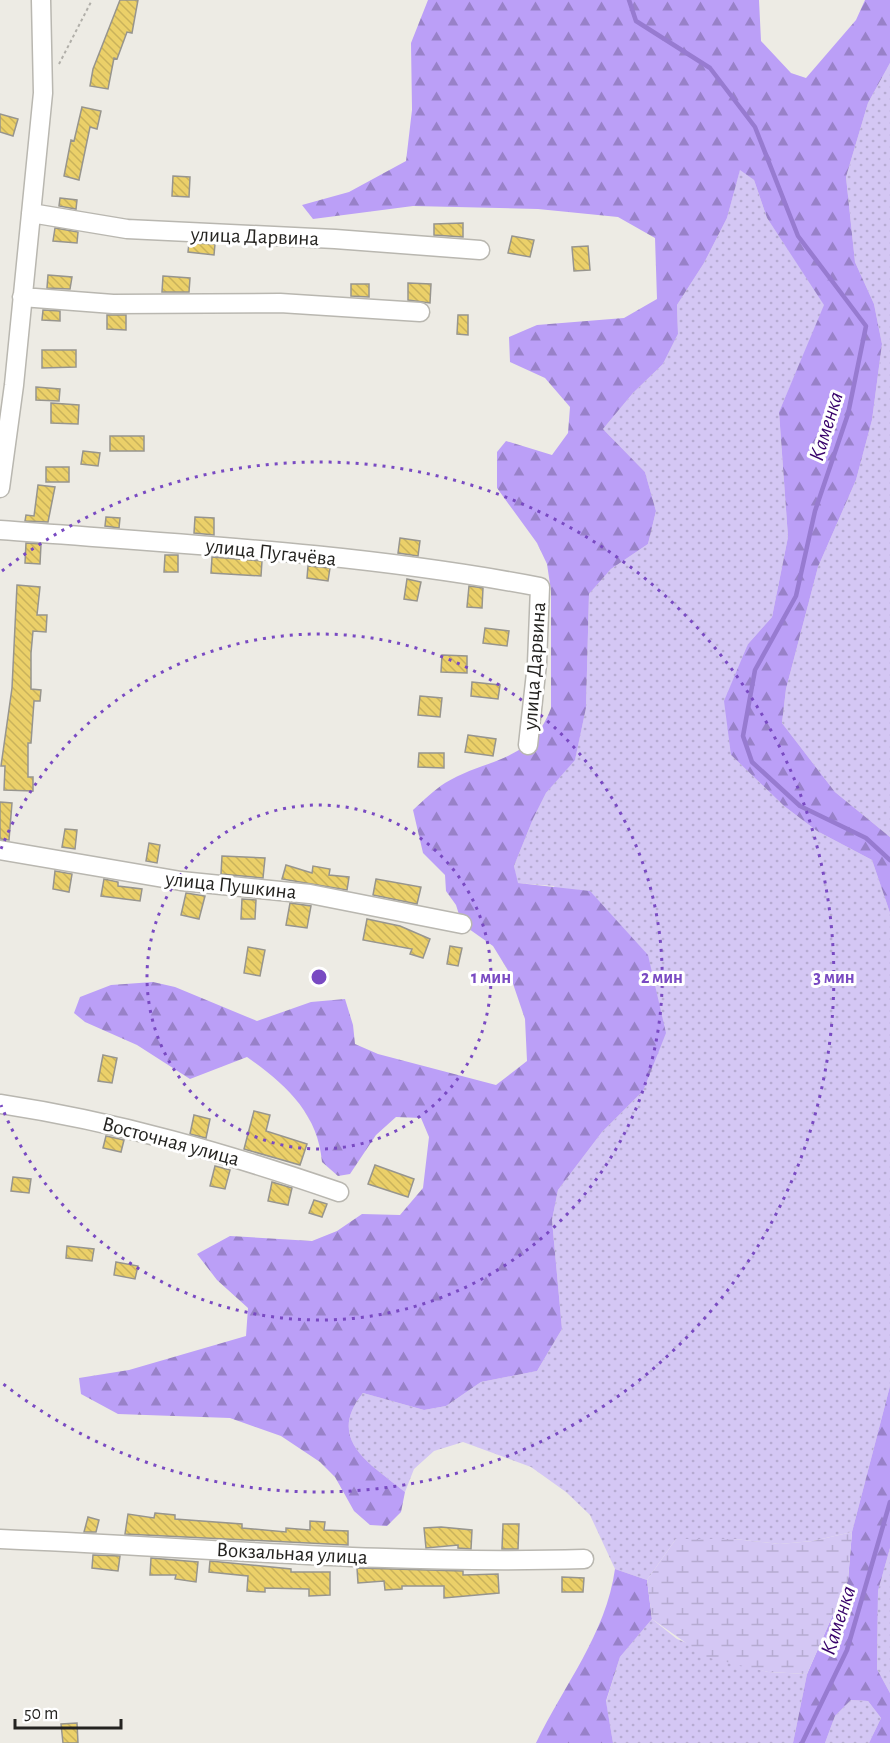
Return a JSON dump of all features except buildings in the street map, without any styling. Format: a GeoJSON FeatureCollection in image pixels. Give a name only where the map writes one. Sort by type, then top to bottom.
{"type":"FeatureCollection","features":[{"type":"Feature","properties":{"kind":"street"},"geometry":{"type":"LineString","coordinates":[[0,488],[43,93],[41,0]]}},
{"type":"Feature","properties":{"kind":"street","name":"улица Дарвина"},"geometry":{"type":"LineString","coordinates":[[31,213],[127,229],[334,239],[480,250]]}},
{"type":"Feature","properties":{"kind":"street"},"geometry":{"type":"LineString","coordinates":[[22,297],[113,304],[280,303],[420,312]]}},
{"type":"Feature","properties":{"kind":"street","name":"улица Пугачёва"},"geometry":{"type":"LineString","coordinates":[[0,530],[258,549],[474,575],[540,587]]}},
{"type":"Feature","properties":{"kind":"street","name":"улица Дарвина"},"geometry":{"type":"LineString","coordinates":[[528,745],[537,664],[540,587]]}},
{"type":"Feature","properties":{"kind":"street","name":"улица Пушкина"},"geometry":{"type":"LineString","coordinates":[[0,850],[181,881],[310,894],[462,924]]}},
{"type":"Feature","properties":{"kind":"street","name":"Восточная улица"},"geometry":{"type":"LineString","coordinates":[[0,1104],[144,1131],[256,1164],[339,1192]]}},
{"type":"Feature","properties":{"kind":"street","name":"Вокзальная улица"},"geometry":{"type":"LineString","coordinates":[[0,1539],[334,1556],[531,1561],[584,1559]]}},
{"type":"Feature","properties":{"kind":"path"},"geometry":{"type":"LineString","coordinates":[[43,93],[92,0]]}},
{"type":"Feature","properties":{"kind":"green space"},"geometry":{"type":"Polygon","coordinates":[[[428,0],[759,0],[761,41],[791,73],[806,78],[856,20],[865,0],[890,0],[890,63],[868,103],[846,177],[855,262],[874,304],[882,344],[872,420],[856,480],[818,567],[786,689],[782,723],[835,792],[890,837],[890,913],[872,860],[817,831],[784,806],[731,755],[724,701],[748,644],[772,617],[788,537],[779,412],[824,305],[767,218],[754,180],[740,170],[727,218],[704,263],[677,305],[678,334],[663,364],[633,393],[603,429],[645,472],[656,511],[648,544],[611,569],[589,594],[586,708],[575,760],[546,793],[514,866],[518,883],[590,891],[648,955],[666,1033],[643,1091],[602,1132],[558,1190],[552,1220],[562,1329],[537,1371],[481,1382],[446,1406],[424,1410],[363,1393],[352,1410],[349,1424],[351,1438],[357,1450],[405,1492],[401,1512],[387,1526],[370,1525],[354,1511],[335,1477],[320,1462],[281,1436],[230,1418],[118,1414],[81,1394],[79,1378],[129,1370],[246,1336],[248,1308],[217,1280],[197,1254],[230,1236],[312,1241],[337,1231],[362,1214],[400,1215],[423,1188],[429,1137],[421,1118],[396,1117],[376,1135],[350,1174],[338,1176],[322,1162],[314,1129],[307,1114],[286,1089],[247,1057],[190,1079],[137,1045],[85,1022],[74,1013],[80,997],[111,985],[153,982],[175,987],[257,1021],[311,1002],[345,999],[353,1025],[355,1044],[378,1054],[496,1085],[527,1061],[525,1019],[509,972],[493,946],[462,924],[456,905],[446,891],[445,875],[423,853],[413,810],[445,783],[520,749],[532,740],[551,708],[551,591],[547,564],[537,543],[497,488],[497,452],[506,441],[552,455],[568,433],[570,407],[545,378],[510,362],[509,337],[537,325],[624,318],[657,299],[655,238],[618,217],[538,209],[413,206],[313,219],[302,205],[349,192],[406,161],[412,110],[411,43],[428,0]]]}},
{"type":"Feature","properties":{"kind":"green space"},"geometry":{"type":"Polygon","coordinates":[[[890,63],[890,837],[835,792],[782,723],[786,689],[818,567],[856,480],[872,420],[882,344],[874,304],[855,262],[846,177],[868,103],[890,63]]]}},
{"type":"Feature","properties":{"kind":"green space"},"geometry":{"type":"Polygon","coordinates":[[[740,169],[754,180],[767,218],[825,305],[779,412],[788,537],[772,617],[748,644],[731,755],[784,806],[817,831],[872,860],[890,913],[890,1386],[852,1532],[813,1541],[780,1544],[734,1539],[676,1539],[647,1580],[615,1569],[590,1515],[566,1492],[531,1467],[463,1442],[434,1451],[414,1469],[405,1492],[357,1450],[351,1438],[349,1424],[352,1410],[363,1393],[424,1410],[446,1406],[481,1382],[537,1371],[562,1329],[552,1220],[558,1190],[602,1132],[643,1091],[554,886],[517,883],[514,866],[546,793],[575,759],[586,708],[589,594],[611,569],[648,544],[656,511],[645,472],[603,429],[633,393],[663,364],[678,334],[677,305],[704,263],[727,218],[740,169]]]}},
{"type":"Feature","properties":{"kind":"green space"},"geometry":{"type":"Polygon","coordinates":[[[890,1386],[890,1548],[878,1591],[877,1669],[890,1693],[890,1743],[869,1743],[881,1718],[868,1701],[851,1700],[835,1716],[825,1743],[793,1743],[807,1674],[848,1580],[852,1532],[890,1386]]]}},
{"type":"Feature","properties":{"kind":"green space"},"geometry":{"type":"Polygon","coordinates":[[[852,1532],[848,1580],[807,1674],[768,1672],[706,1657],[652,1619],[647,1580],[676,1539],[734,1539],[780,1544],[813,1541],[852,1532]]]}},
{"type":"Feature","properties":{"kind":"green space"},"geometry":{"type":"Polygon","coordinates":[[[890,1548],[890,1693],[877,1669],[878,1591],[890,1548]]]}},
{"type":"Feature","properties":{"kind":"green space"},"geometry":{"type":"Polygon","coordinates":[[[615,1569],[647,1580],[652,1619],[620,1657],[606,1701],[613,1743],[536,1743],[583,1659],[603,1615],[615,1569]]]}},
{"type":"Feature","properties":{"kind":"green space"},"geometry":{"type":"Polygon","coordinates":[[[652,1619],[677,1639],[738,1663],[768,1672],[807,1674],[793,1743],[613,1743],[606,1702],[620,1657],[652,1619]]]}},
{"type":"Feature","properties":{"kind":"green space"},"geometry":{"type":"Polygon","coordinates":[[[851,1700],[868,1701],[881,1718],[869,1743],[825,1743],[835,1716],[851,1700]]]}},
{"type":"Feature","properties":{"kind":"waterway","name":"Каменка"},"geometry":{"type":"LineString","coordinates":[[629,0],[636,21],[710,68],[755,127],[798,236],[866,326],[848,414],[815,511],[796,596],[755,670],[743,736],[752,762],[800,806],[866,838],[890,860]]}},
{"type":"Feature","properties":{"kind":"waterway","name":"Каменка"},"geometry":{"type":"LineString","coordinates":[[802,1743],[847,1650],[890,1502]]}}]}
